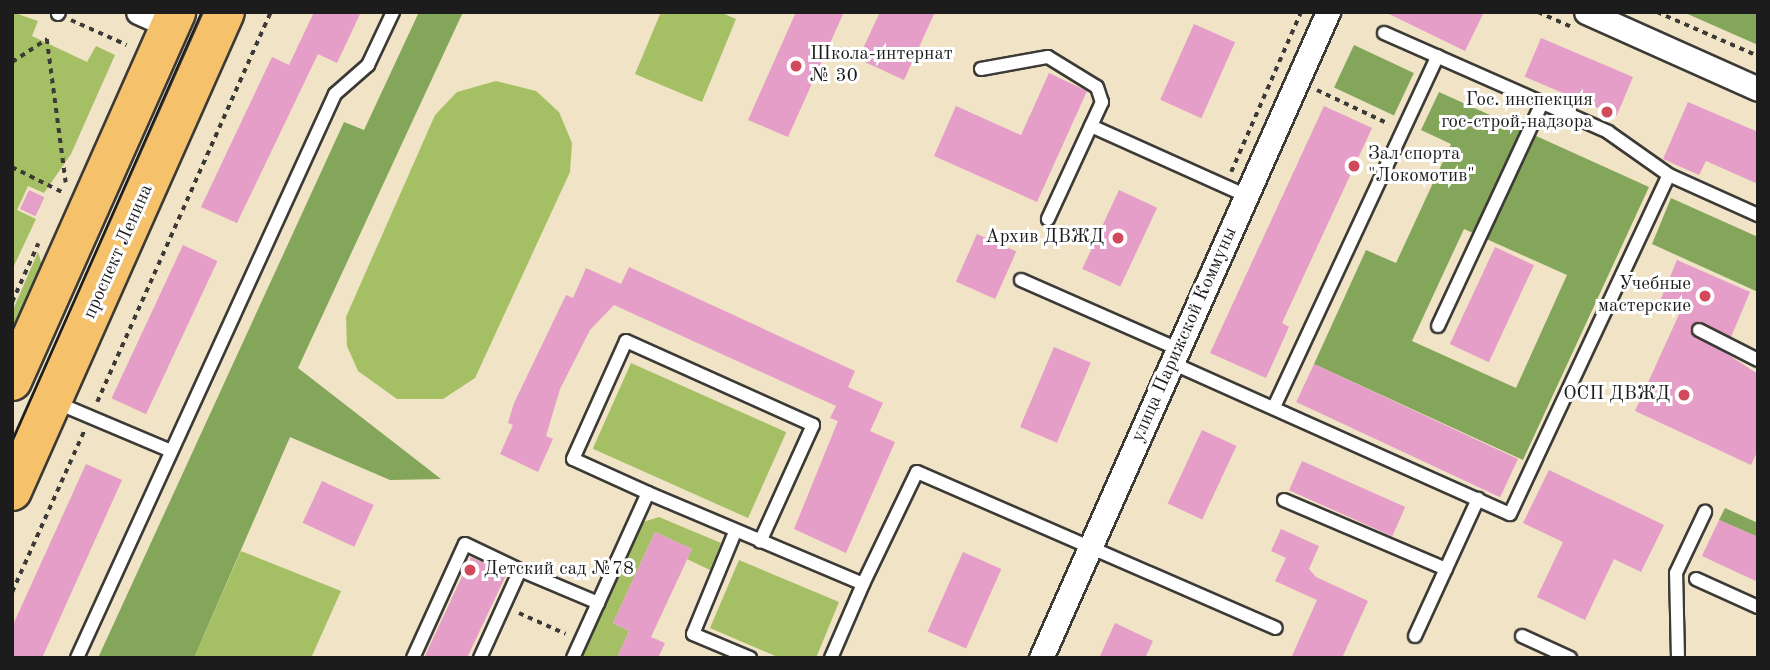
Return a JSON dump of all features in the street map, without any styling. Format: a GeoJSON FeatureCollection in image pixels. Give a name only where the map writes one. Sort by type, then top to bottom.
{"type":"FeatureCollection","features":[{"type":"Feature","properties":{"kind":"highway","name":"проспект Ленина"},"geometry":{"type":"LineString","coordinates":[[12,491],[225,12]]}},
{"type":"Feature","properties":{"kind":"highway"},"geometry":{"type":"LineString","coordinates":[[53,401],[12,382],[161,17]]}},
{"type":"Feature","properties":{"kind":"street","name":"улица Парижской Коммуны"},"geometry":{"type":"LineString","coordinates":[[1041,658],[1328,12]]}},
{"type":"Feature","properties":{"kind":"street"},"geometry":{"type":"LineString","coordinates":[[1586,12],[1758,89]]}},
{"type":"Feature","properties":{"kind":"lane"},"geometry":{"type":"LineString","coordinates":[[77,658],[335,94],[368,65],[393,12]]}},
{"type":"Feature","properties":{"kind":"lane"},"geometry":{"type":"LineString","coordinates":[[1384,33],[1608,132],[1669,175],[1758,215]]}},
{"type":"Feature","properties":{"kind":"lane"},"geometry":{"type":"LineString","coordinates":[[1274,407],[1438,56]]}},
{"type":"Feature","properties":{"kind":"lane"},"geometry":{"type":"LineString","coordinates":[[981,69],[1048,57],[1090,78],[1101,102],[1048,219]]}},
{"type":"Feature","properties":{"kind":"lane"},"geometry":{"type":"LineString","coordinates":[[1438,326],[1542,103]]}},
{"type":"Feature","properties":{"kind":"lane"},"geometry":{"type":"LineString","coordinates":[[1091,126],[1247,196]]}},
{"type":"Feature","properties":{"kind":"lane"},"geometry":{"type":"LineString","coordinates":[[1021,280],[1274,407],[1510,514],[1669,175]]}},
{"type":"Feature","properties":{"kind":"lane"},"geometry":{"type":"LineString","coordinates":[[1699,330],[1758,360]]}},
{"type":"Feature","properties":{"kind":"lane"},"geometry":{"type":"LineString","coordinates":[[760,542],[813,425],[626,341],[573,459],[736,532],[760,542],[863,584]]}},
{"type":"Feature","properties":{"kind":"lane"},"geometry":{"type":"LineString","coordinates":[[53,401],[171,451]]}},
{"type":"Feature","properties":{"kind":"lane"},"geometry":{"type":"LineString","coordinates":[[831,658],[917,472],[1275,628]]}},
{"type":"Feature","properties":{"kind":"lane"},"geometry":{"type":"LineString","coordinates":[[573,658],[648,493]]}},
{"type":"Feature","properties":{"kind":"lane"},"geometry":{"type":"LineString","coordinates":[[1415,636],[1478,499]]}},
{"type":"Feature","properties":{"kind":"lane"},"geometry":{"type":"LineString","coordinates":[[1284,500],[1446,569]]}},
{"type":"Feature","properties":{"kind":"lane"},"geometry":{"type":"LineString","coordinates":[[1678,658],[1676,573],[1705,512]]}},
{"type":"Feature","properties":{"kind":"lane"},"geometry":{"type":"LineString","coordinates":[[736,532],[693,634],[750,658]]}},
{"type":"Feature","properties":{"kind":"lane"},"geometry":{"type":"LineString","coordinates":[[413,658],[465,544],[598,603]]}},
{"type":"Feature","properties":{"kind":"lane"},"geometry":{"type":"LineString","coordinates":[[480,658],[520,570]]}},
{"type":"Feature","properties":{"kind":"lane"},"geometry":{"type":"LineString","coordinates":[[1696,579],[1758,607]]}},
{"type":"Feature","properties":{"kind":"lane"},"geometry":{"type":"LineString","coordinates":[[1522,636],[1570,658]]}},
{"type":"Feature","properties":{"kind":"path"},"geometry":{"type":"LineString","coordinates":[[12,592],[271,12]]}},
{"type":"Feature","properties":{"kind":"path"},"geometry":{"type":"LineString","coordinates":[[1657,12],[1758,56]]}},
{"type":"Feature","properties":{"kind":"path"},"geometry":{"type":"LineString","coordinates":[[58,13],[127,45]]}},
{"type":"Feature","properties":{"kind":"path"},"geometry":{"type":"LineString","coordinates":[[12,62],[47,39],[66,183]]}},
{"type":"Feature","properties":{"kind":"path"},"geometry":{"type":"LineString","coordinates":[[1315,90],[1404,131]]}},
{"type":"Feature","properties":{"kind":"path"},"geometry":{"type":"LineString","coordinates":[[12,167],[62,192]]}},
{"type":"Feature","properties":{"kind":"path"},"geometry":{"type":"LineString","coordinates":[[504,606],[581,641]]}},
{"type":"Feature","properties":{"kind":"green space"},"geometry":{"type":"Polygon","coordinates":[[[12,12],[38,21],[32,36],[87,62],[96,46],[115,55],[71,154],[44,193],[28,186],[17,210],[36,219],[12,270],[12,12]]]}},
{"type":"Feature","properties":{"kind":"green space"},"geometry":{"type":"Polygon","coordinates":[[[419,12],[463,12],[298,368],[441,479],[390,480],[290,437],[194,658],[98,658],[344,122],[364,130],[419,12]]]}},
{"type":"Feature","properties":{"kind":"green space"},"geometry":{"type":"Polygon","coordinates":[[[661,12],[720,12],[736,19],[702,102],[635,74],[661,12]]]}},
{"type":"Feature","properties":{"kind":"green space"},"geometry":{"type":"Polygon","coordinates":[[[1683,12],[1758,12],[1758,45],[1683,12]]]}},
{"type":"Feature","properties":{"kind":"green space"},"geometry":{"type":"Polygon","coordinates":[[[1354,45],[1414,73],[1394,115],[1334,88],[1354,45]]]}},
{"type":"Feature","properties":{"kind":"green space"},"geometry":{"type":"Polygon","coordinates":[[[496,81],[536,91],[559,112],[572,143],[570,172],[475,378],[443,399],[397,399],[358,371],[347,346],[346,317],[435,115],[457,92],[496,81]]]}},
{"type":"Feature","properties":{"kind":"green space"},"geometry":{"type":"Polygon","coordinates":[[[1439,92],[1649,187],[1523,460],[1314,364],[1366,250],[1396,263],[1451,144],[1421,130],[1439,92]],[[1464,229],[1412,341],[1516,388],[1567,275],[1464,229]]]}},
{"type":"Feature","properties":{"kind":"green space"},"geometry":{"type":"Polygon","coordinates":[[[1671,198],[1758,237],[1758,292],[1652,244],[1671,198]]]}},
{"type":"Feature","properties":{"kind":"green space"},"geometry":{"type":"Polygon","coordinates":[[[38,252],[44,271],[12,343],[12,312],[38,252]]]}},
{"type":"Feature","properties":{"kind":"green space"},"geometry":{"type":"Polygon","coordinates":[[[631,363],[786,432],[748,518],[593,449],[631,363]]]}},
{"type":"Feature","properties":{"kind":"green space"},"geometry":{"type":"Polygon","coordinates":[[[1725,508],[1758,523],[1758,537],[1719,520],[1725,508]]]}},
{"type":"Feature","properties":{"kind":"green space"},"geometry":{"type":"Polygon","coordinates":[[[659,517],[721,543],[710,570],[687,559],[692,549],[655,532],[613,623],[629,631],[617,658],[581,658],[643,522],[659,517]]]}},
{"type":"Feature","properties":{"kind":"green space"},"geometry":{"type":"Polygon","coordinates":[[[241,551],[341,591],[311,658],[194,658],[241,551]]]}},
{"type":"Feature","properties":{"kind":"green space"},"geometry":{"type":"Polygon","coordinates":[[[739,560],[839,602],[816,658],[780,658],[710,628],[739,560]]]}},
{"type":"Feature","properties":{"kind":"building"},"geometry":{"type":"Polygon","coordinates":[[[314,12],[361,12],[337,63],[318,54],[237,223],[201,207],[272,57],[289,65],[314,12]]]}},
{"type":"Feature","properties":{"kind":"building","name":"Школа-интернат № 30"},"geometry":{"type":"Polygon","coordinates":[[[796,12],[844,12],[788,137],[748,120],[796,12]]]}},
{"type":"Feature","properties":{"kind":"building"},"geometry":{"type":"Polygon","coordinates":[[[880,12],[935,12],[904,80],[858,59],[880,12]]]}},
{"type":"Feature","properties":{"kind":"building"},"geometry":{"type":"Polygon","coordinates":[[[1385,12],[1484,12],[1465,51],[1385,12]]]}},
{"type":"Feature","properties":{"kind":"building"},"geometry":{"type":"Polygon","coordinates":[[[1194,24],[1235,42],[1201,118],[1160,100],[1194,24]]]}},
{"type":"Feature","properties":{"kind":"building"},"geometry":{"type":"Polygon","coordinates":[[[1541,38],[1633,77],[1617,116],[1525,77],[1541,38]]]}},
{"type":"Feature","properties":{"kind":"building"},"geometry":{"type":"Polygon","coordinates":[[[1049,73],[1087,91],[1037,202],[934,156],[956,106],[1021,135],[1049,73]]]}},
{"type":"Feature","properties":{"kind":"building"},"geometry":{"type":"Polygon","coordinates":[[[1688,102],[1758,132],[1758,184],[1706,161],[1699,175],[1663,159],[1688,102]]]}},
{"type":"Feature","properties":{"kind":"building"},"geometry":{"type":"Polygon","coordinates":[[[1324,106],[1372,128],[1282,323],[1289,327],[1266,378],[1210,353],[1324,106]]]}},
{"type":"Feature","properties":{"kind":"building"},"geometry":{"type":"Polygon","coordinates":[[[29,190],[44,197],[36,216],[20,209],[29,190]]]}},
{"type":"Feature","properties":{"kind":"building","name":"Архив ДВЖД"},"geometry":{"type":"Polygon","coordinates":[[[1119,190],[1157,208],[1120,287],[1082,269],[1119,190]]]}},
{"type":"Feature","properties":{"kind":"building"},"geometry":{"type":"Polygon","coordinates":[[[977,234],[1016,251],[995,299],[956,282],[977,234]]]}},
{"type":"Feature","properties":{"kind":"building"},"geometry":{"type":"Polygon","coordinates":[[[183,245],[217,261],[146,414],[112,398],[183,245]]]}},
{"type":"Feature","properties":{"kind":"building"},"geometry":{"type":"Polygon","coordinates":[[[1495,247],[1534,265],[1489,362],[1450,344],[1495,247]]]}},
{"type":"Feature","properties":{"kind":"building","name":"ОСП ДВЖД"},"geometry":{"type":"Polygon","coordinates":[[[1677,260],[1750,292],[1731,337],[1699,321],[1690,330],[1758,374],[1758,450],[1751,465],[1635,411],[1681,310],[1660,301],[1677,260]]]}},
{"type":"Feature","properties":{"kind":"building"},"geometry":{"type":"Polygon","coordinates":[[[629,267],[855,371],[848,387],[883,403],[870,431],[895,442],[846,553],[794,529],[838,421],[830,418],[836,406],[614,305],[590,330],[560,389],[546,436],[553,439],[538,472],[500,454],[513,425],[508,423],[514,403],[566,295],[573,298],[586,268],[621,284],[629,267]]]}},
{"type":"Feature","properties":{"kind":"building"},"geometry":{"type":"Polygon","coordinates":[[[1054,347],[1091,363],[1057,443],[1020,427],[1054,347]]]}},
{"type":"Feature","properties":{"kind":"building"},"geometry":{"type":"Polygon","coordinates":[[[1314,364],[1518,459],[1500,497],[1296,402],[1314,364]]]}},
{"type":"Feature","properties":{"kind":"building"},"geometry":{"type":"Polygon","coordinates":[[[1202,430],[1236,446],[1202,519],[1168,503],[1202,430]]]}},
{"type":"Feature","properties":{"kind":"building"},"geometry":{"type":"Polygon","coordinates":[[[1302,461],[1405,507],[1392,536],[1289,490],[1302,461]]]}},
{"type":"Feature","properties":{"kind":"building"},"geometry":{"type":"Polygon","coordinates":[[[86,464],[122,480],[42,658],[12,658],[12,627],[86,464]]]}},
{"type":"Feature","properties":{"kind":"building"},"geometry":{"type":"Polygon","coordinates":[[[1549,470],[1664,525],[1641,572],[1614,559],[1585,620],[1537,597],[1563,542],[1523,523],[1549,470]]]}},
{"type":"Feature","properties":{"kind":"building"},"geometry":{"type":"Polygon","coordinates":[[[322,481],[374,505],[354,547],[303,523],[322,481]]]}},
{"type":"Feature","properties":{"kind":"building"},"geometry":{"type":"Polygon","coordinates":[[[1719,520],[1758,537],[1758,582],[1702,556],[1719,520]]]}},
{"type":"Feature","properties":{"kind":"building"},"geometry":{"type":"Polygon","coordinates":[[[1281,529],[1319,546],[1309,569],[1316,577],[1368,601],[1342,658],[1291,658],[1317,600],[1275,581],[1286,558],[1271,551],[1281,529]]]}},
{"type":"Feature","properties":{"kind":"building"},"geometry":{"type":"Polygon","coordinates":[[[655,532],[692,549],[651,637],[665,643],[658,658],[617,658],[629,631],[613,623],[655,532]]]}},
{"type":"Feature","properties":{"kind":"building"},"geometry":{"type":"Polygon","coordinates":[[[963,552],[1001,569],[966,649],[928,631],[963,552]]]}},
{"type":"Feature","properties":{"kind":"building"},"geometry":{"type":"Polygon","coordinates":[[[471,557],[507,573],[467,658],[424,658],[471,557]]]}},
{"type":"Feature","properties":{"kind":"building"},"geometry":{"type":"Polygon","coordinates":[[[1115,623],[1153,641],[1145,658],[1099,658],[1115,623]]]}},
{"type":"Feature","properties":{"kind":"tram line"},"geometry":{"type":"LineString","coordinates":[[12,442],[202,12]]}},
{"type":"Feature","properties":{"kind":"place","name":"Школа-интернат № 30"},"geometry":{"type":"Point","coordinates":[796,66]}},
{"type":"Feature","properties":{"kind":"place","name":"Гос. инспекция гос-строй-надзора"},"geometry":{"type":"Point","coordinates":[1607,112]}},
{"type":"Feature","properties":{"kind":"place","name":"Зал спорта \"Локомотив\""},"geometry":{"type":"Point","coordinates":[1354,166]}},
{"type":"Feature","properties":{"kind":"place","name":"Архив ДВЖД"},"geometry":{"type":"Point","coordinates":[1118,238]}},
{"type":"Feature","properties":{"kind":"place","name":"Учебные мастерские"},"geometry":{"type":"Point","coordinates":[1705,296]}},
{"type":"Feature","properties":{"kind":"place","name":"ОСП ДВЖД"},"geometry":{"type":"Point","coordinates":[1684,395]}},
{"type":"Feature","properties":{"kind":"place","name":"Детский сад №78"},"geometry":{"type":"Point","coordinates":[470,570]}}]}
